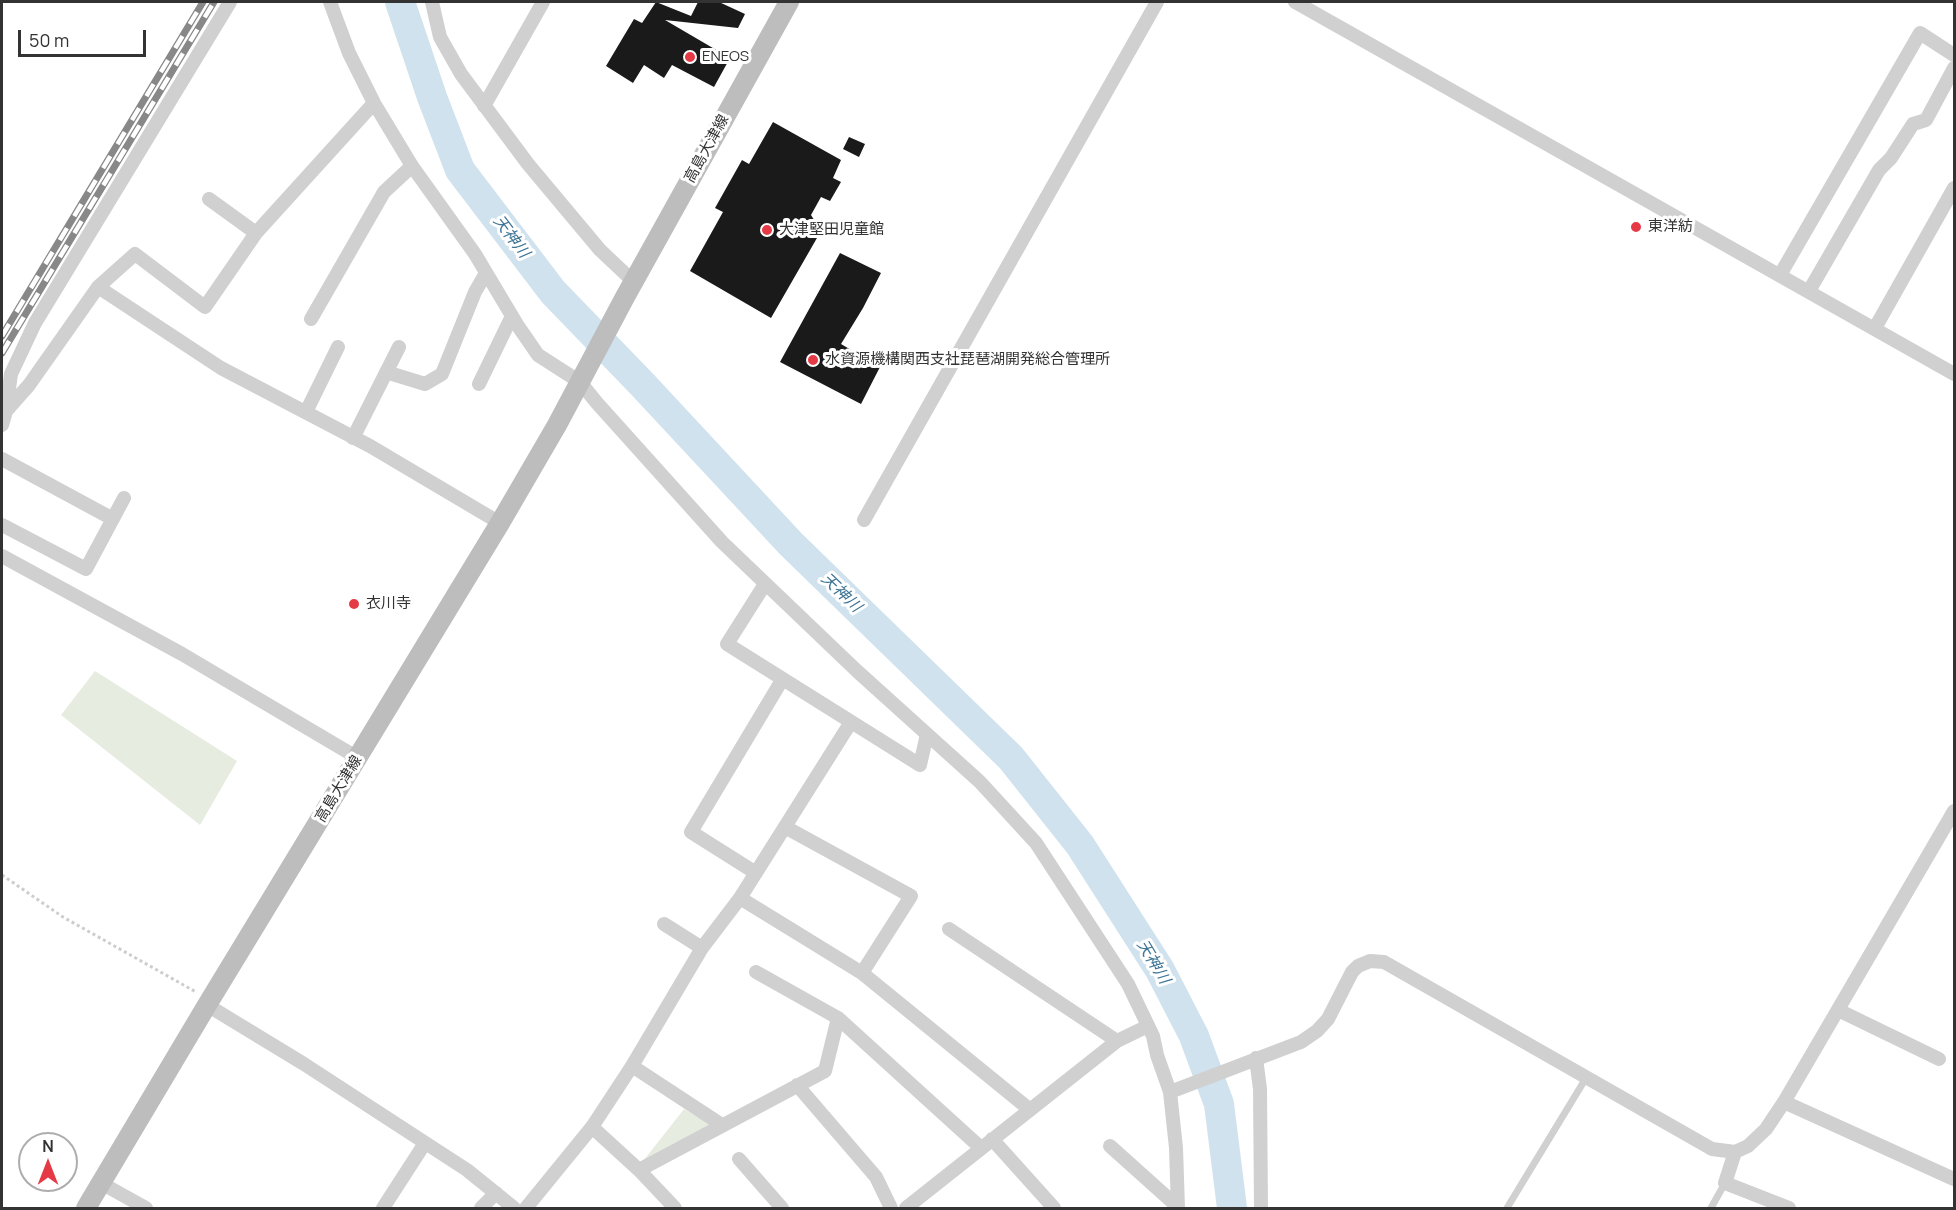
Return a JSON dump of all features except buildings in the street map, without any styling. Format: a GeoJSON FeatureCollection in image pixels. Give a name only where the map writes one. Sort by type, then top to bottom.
{"type":"FeatureCollection","features":[{"type":"Feature","properties":{"kind":"main road","name":"高島大津線"},"geometry":{"type":"LineString","coordinates":[[630,290],[789,2]]}},
{"type":"Feature","properties":{"kind":"main road"},"geometry":{"type":"LineString","coordinates":[[585,374],[630,290]]}},
{"type":"Feature","properties":{"kind":"main road","name":"高島大津線"},"geometry":{"type":"LineString","coordinates":[[86,1209],[500,523],[585,374]]}},
{"type":"Feature","properties":{"kind":"street"},"geometry":{"type":"LineString","coordinates":[[3,415],[11,374],[35,323],[230,2]]}},
{"type":"Feature","properties":{"kind":"street"},"geometry":{"type":"LineString","coordinates":[[330,2],[349,53],[374,103],[412,166],[475,254],[538,355],[585,374],[597,403],[722,542],[980,782],[1036,843],[1128,984],[1174,1090],[1178,1208]]}},
{"type":"Feature","properties":{"kind":"street"},"geometry":{"type":"LineString","coordinates":[[432,2],[440,36],[461,75],[528,164],[600,250],[630,290]]}},
{"type":"Feature","properties":{"kind":"street"},"geometry":{"type":"LineString","coordinates":[[484,106],[543,2]]}},
{"type":"Feature","properties":{"kind":"street"},"geometry":{"type":"LineString","coordinates":[[864,520],[1157,2]]}},
{"type":"Feature","properties":{"kind":"street"},"geometry":{"type":"LineString","coordinates":[[1295,2],[1954,374]]}},
{"type":"Feature","properties":{"kind":"street"},"geometry":{"type":"LineString","coordinates":[[1780,275],[1920,33],[1954,55]]}},
{"type":"Feature","properties":{"kind":"street"},"geometry":{"type":"LineString","coordinates":[[1809,291],[1879,170],[1891,158],[1913,124],[1926,120],[1954,68]]}},
{"type":"Feature","properties":{"kind":"street"},"geometry":{"type":"LineString","coordinates":[[3,415],[29,385],[98,287],[135,254],[205,308],[256,234],[374,103]]}},
{"type":"Feature","properties":{"kind":"street"},"geometry":{"type":"LineString","coordinates":[[311,319],[384,192],[412,166]]}},
{"type":"Feature","properties":{"kind":"street"},"geometry":{"type":"LineString","coordinates":[[1875,328],[1954,188]]}},
{"type":"Feature","properties":{"kind":"street"},"geometry":{"type":"LineString","coordinates":[[209,199],[256,234]]}},
{"type":"Feature","properties":{"kind":"street"},"geometry":{"type":"LineString","coordinates":[[386,372],[425,384],[442,374],[475,292],[486,273]]}},
{"type":"Feature","properties":{"kind":"street"},"geometry":{"type":"LineString","coordinates":[[98,287],[221,368],[353,438],[500,523]]}},
{"type":"Feature","properties":{"kind":"street"},"geometry":{"type":"LineString","coordinates":[[479,384],[512,316]]}},
{"type":"Feature","properties":{"kind":"street"},"geometry":{"type":"LineString","coordinates":[[306,412],[338,347]]}},
{"type":"Feature","properties":{"kind":"street"},"geometry":{"type":"LineString","coordinates":[[353,438],[399,347]]}},
{"type":"Feature","properties":{"kind":"street"},"geometry":{"type":"LineString","coordinates":[[2,459],[113,519]]}},
{"type":"Feature","properties":{"kind":"street"},"geometry":{"type":"LineString","coordinates":[[2,525],[86,569],[124,498]]}},
{"type":"Feature","properties":{"kind":"street"},"geometry":{"type":"LineString","coordinates":[[2,556],[182,654],[358,758]]}},
{"type":"Feature","properties":{"kind":"street"},"geometry":{"type":"LineString","coordinates":[[765,584],[727,644],[920,765],[927,734]]}},
{"type":"Feature","properties":{"kind":"street"},"geometry":{"type":"LineString","coordinates":[[756,873],[691,832],[782,680]]}},
{"type":"Feature","properties":{"kind":"street"},"geometry":{"type":"LineString","coordinates":[[526,1209],[592,1127],[632,1066],[702,948],[740,898],[851,722]]}},
{"type":"Feature","properties":{"kind":"street"},"geometry":{"type":"LineString","coordinates":[[1174,1090],[1300,1042],[1317,1031],[1328,1019],[1352,972],[1358,966],[1377,961],[1384,962],[1712,1149],[1735,1152],[1748,1146],[1766,1129],[1784,1102],[1954,811]]}},
{"type":"Feature","properties":{"kind":"street"},"geometry":{"type":"LineString","coordinates":[[785,827],[911,896],[862,974]]}},
{"type":"Feature","properties":{"kind":"street"},"geometry":{"type":"LineString","coordinates":[[740,898],[862,974],[1029,1109]]}},
{"type":"Feature","properties":{"kind":"street"},"geometry":{"type":"LineString","coordinates":[[664,924],[702,948]]}},
{"type":"Feature","properties":{"kind":"street"},"geometry":{"type":"LineString","coordinates":[[949,929],[1117,1041]]}},
{"type":"Feature","properties":{"kind":"street"},"geometry":{"type":"LineString","coordinates":[[756,972],[838,1018],[981,1148]]}},
{"type":"Feature","properties":{"kind":"street"},"geometry":{"type":"LineString","coordinates":[[209,1002],[467,1170],[514,1209]]}},
{"type":"Feature","properties":{"kind":"street"},"geometry":{"type":"LineString","coordinates":[[1838,1010],[1939,1059]]}},
{"type":"Feature","properties":{"kind":"street"},"geometry":{"type":"LineString","coordinates":[[639,1170],[825,1071],[838,1018]]}},
{"type":"Feature","properties":{"kind":"street"},"geometry":{"type":"LineString","coordinates":[[906,1209],[1117,1041],[1148,1026]]}},
{"type":"Feature","properties":{"kind":"street"},"geometry":{"type":"LineString","coordinates":[[1256,1059],[1260,1089],[1261,1209]]}},
{"type":"Feature","properties":{"kind":"street"},"geometry":{"type":"LineString","coordinates":[[632,1066],[722,1125]]}},
{"type":"Feature","properties":{"kind":"street"},"geometry":{"type":"LineString","coordinates":[[796,1085],[876,1177],[891,1209]]}},
{"type":"Feature","properties":{"kind":"street"},"geometry":{"type":"LineString","coordinates":[[1784,1102],[1954,1179]]}},
{"type":"Feature","properties":{"kind":"street"},"geometry":{"type":"LineString","coordinates":[[592,1127],[639,1170],[675,1209]]}},
{"type":"Feature","properties":{"kind":"street"},"geometry":{"type":"LineString","coordinates":[[992,1139],[1054,1209]]}},
{"type":"Feature","properties":{"kind":"street"},"geometry":{"type":"LineString","coordinates":[[383,1209],[425,1143]]}},
{"type":"Feature","properties":{"kind":"street"},"geometry":{"type":"LineString","coordinates":[[1110,1146],[1178,1208]]}},
{"type":"Feature","properties":{"kind":"street"},"geometry":{"type":"LineString","coordinates":[[1735,1152],[1725,1183],[1789,1209]]}},
{"type":"Feature","properties":{"kind":"street"},"geometry":{"type":"LineString","coordinates":[[739,1159],[782,1209]]}},
{"type":"Feature","properties":{"kind":"street"},"geometry":{"type":"LineString","coordinates":[[101,1183],[146,1209]]}},
{"type":"Feature","properties":{"kind":"street"},"geometry":{"type":"LineString","coordinates":[[482,1209],[496,1193]]}},
{"type":"Feature","properties":{"kind":"lane"},"geometry":{"type":"LineString","coordinates":[[1508,1209],[1586,1078]]}},
{"type":"Feature","properties":{"kind":"lane"},"geometry":{"type":"LineString","coordinates":[[1711,1209],[1725,1183]]}},
{"type":"Feature","properties":{"kind":"path"},"geometry":{"type":"LineString","coordinates":[[2,875],[63,917],[209,1002]]}},
{"type":"Feature","properties":{"kind":"shaded area"},"geometry":{"type":"Polygon","coordinates":[[[95,671],[237,761],[200,825],[61,715],[95,671]]]}},
{"type":"Feature","properties":{"kind":"shaded area"},"geometry":{"type":"Polygon","coordinates":[[[684,1109],[711,1125],[640,1165],[684,1109]]]}},
{"type":"Feature","properties":{"kind":"waterway","name":"天神川"},"geometry":{"type":"LineString","coordinates":[[400,2],[432,97],[460,170],[553,292],[791,544],[1011,758],[1080,845],[1160,970],[1194,1036],[1219,1104],[1232,1208]]}},
{"type":"Feature","properties":{"kind":"railway"},"geometry":{"type":"LineString","coordinates":[[2,336],[203,2]]}},
{"type":"Feature","properties":{"kind":"railway"},"geometry":{"type":"LineString","coordinates":[[2,353],[214,2]]}},
{"type":"Feature","properties":{"kind":"place","name":"ENEOS"},"geometry":{"type":"Point","coordinates":[690,57]}},
{"type":"Feature","properties":{"kind":"place","name":"東洋紡"},"geometry":{"type":"Point","coordinates":[1636,227]}},
{"type":"Feature","properties":{"kind":"place","name":"大津堅田児童館"},"geometry":{"type":"Point","coordinates":[767,230]}},
{"type":"Feature","properties":{"kind":"place","name":"水資源機構関西支社琵琶湖開発総合管理所"},"geometry":{"type":"Point","coordinates":[813,360]}},
{"type":"Feature","properties":{"kind":"place","name":"衣川寺"},"geometry":{"type":"Point","coordinates":[354,604]}}]}
